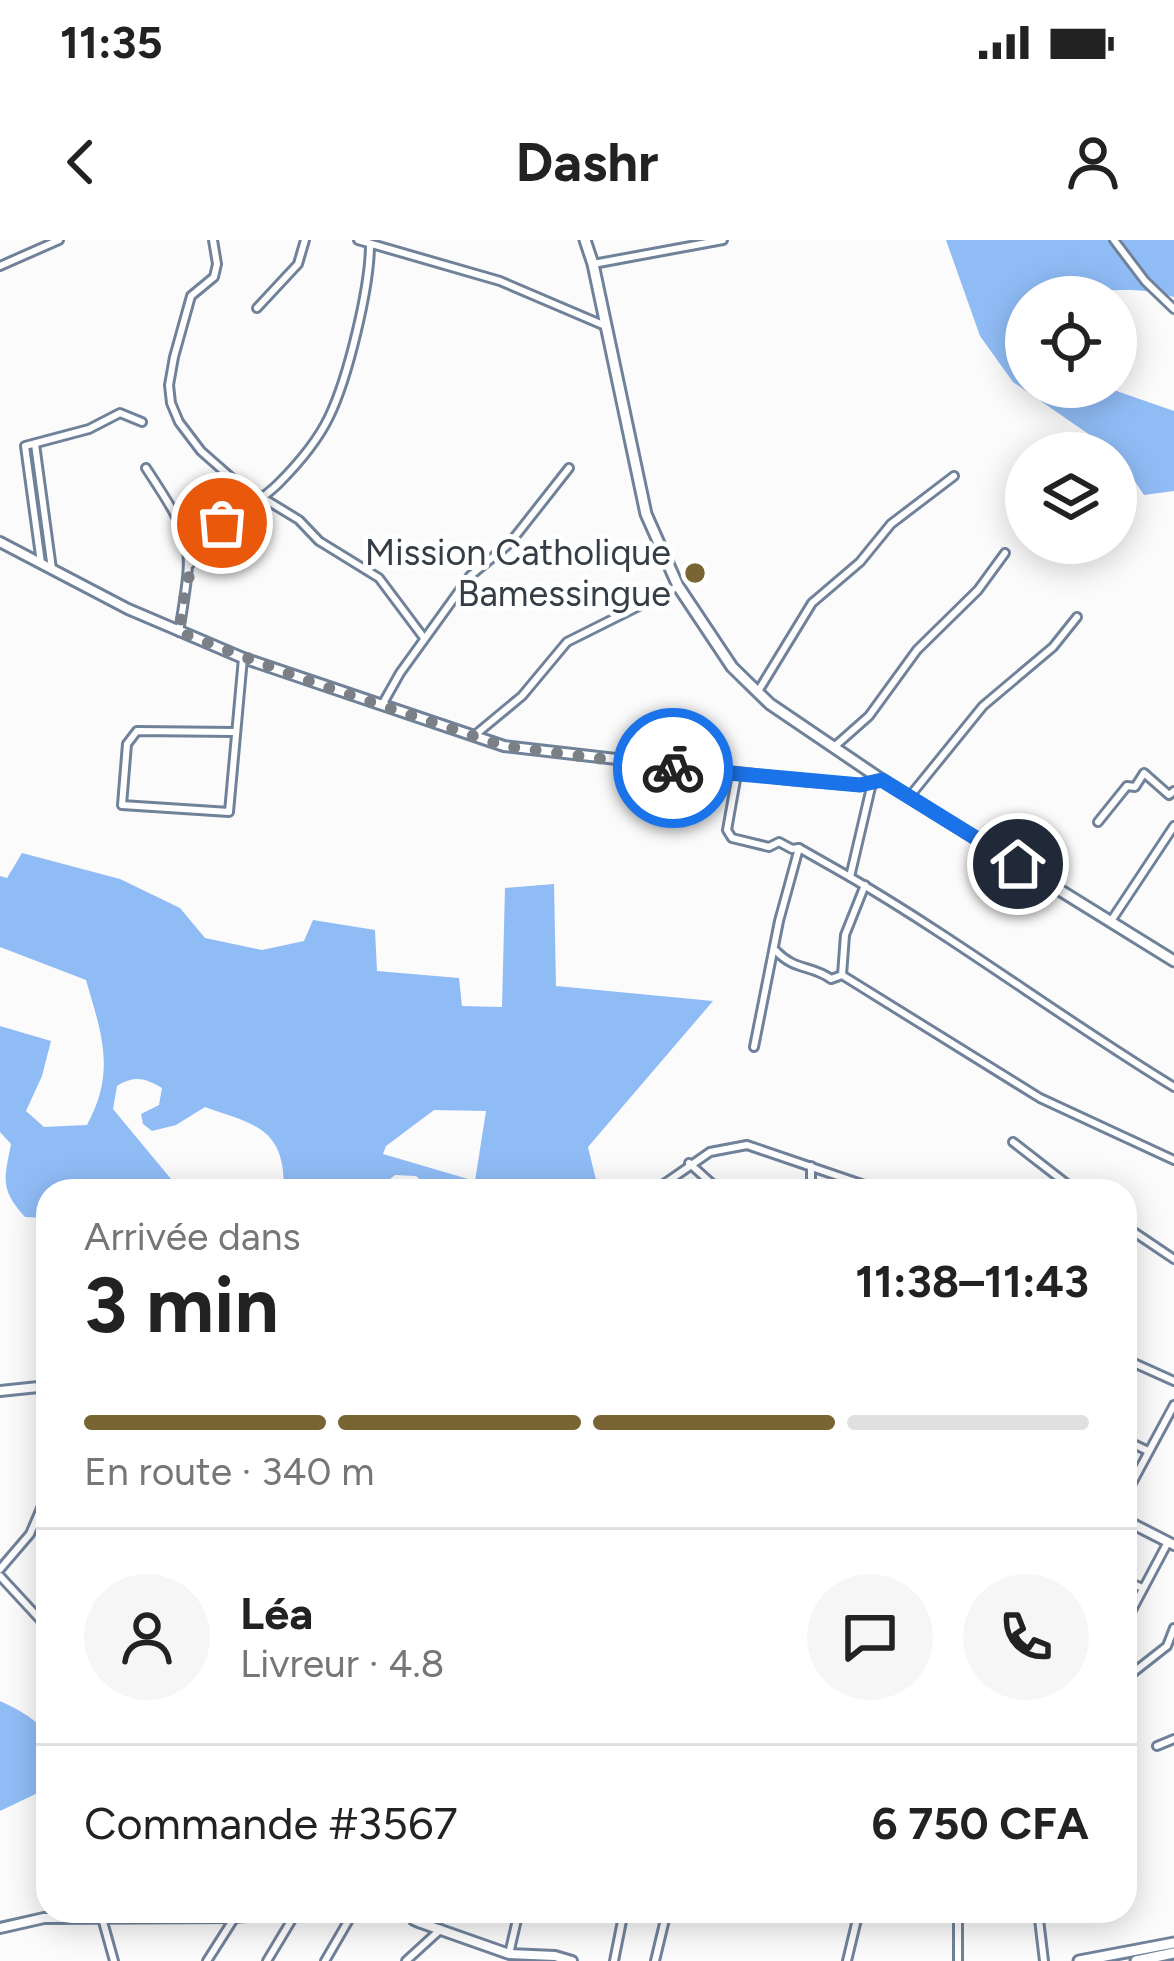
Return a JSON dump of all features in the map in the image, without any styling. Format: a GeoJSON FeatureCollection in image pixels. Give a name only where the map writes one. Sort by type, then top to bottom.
{"type":"FeatureCollection","features":[{"type":"Feature","properties":{"kind":"main road"},"geometry":{"type":"LineString","coordinates":[[585,240],[646,514],[678,586],[711,640],[757,692],[877,781],[910,796],[1174,961]]}},
{"type":"Feature","properties":{"kind":"main road"},"geometry":{"type":"LineString","coordinates":[[1079,1961],[1174,1943]]}},
{"type":"Feature","properties":{"kind":"main road"},"geometry":{"type":"LineString","coordinates":[[1136,1961],[1174,1953]]}},
{"type":"Feature","properties":{"kind":"street"},"geometry":{"type":"LineString","coordinates":[[0,266],[59,240]]}},
{"type":"Feature","properties":{"kind":"street"},"geometry":{"type":"LineString","coordinates":[[213,240],[214,277],[191,296],[174,357],[170,403],[201,451],[235,481],[379,578],[424,638]]}},
{"type":"Feature","properties":{"kind":"street"},"geometry":{"type":"LineString","coordinates":[[257,308],[298,264],[305,240]]}},
{"type":"Feature","properties":{"kind":"street"},"geometry":{"type":"LineString","coordinates":[[358,240],[500,280],[605,326]]}},
{"type":"Feature","properties":{"kind":"street"},"geometry":{"type":"LineString","coordinates":[[593,264],[723,240]]}},
{"type":"Feature","properties":{"kind":"street"},"geometry":{"type":"LineString","coordinates":[[1114,240],[1174,309]]}},
{"type":"Feature","properties":{"kind":"street"},"geometry":{"type":"LineString","coordinates":[[190,564],[205,537],[262,498],[309,450],[329,418],[360,308],[370,244]]}},
{"type":"Feature","properties":{"kind":"street"},"geometry":{"type":"LineString","coordinates":[[41,563],[24,447],[89,429],[120,413],[142,422]]}},
{"type":"Feature","properties":{"kind":"street"},"geometry":{"type":"LineString","coordinates":[[34,444],[52,569]]}},
{"type":"Feature","properties":{"kind":"street"},"geometry":{"type":"LineString","coordinates":[[382,705],[470,576],[509,543],[569,468]]}},
{"type":"Feature","properties":{"kind":"street"},"geometry":{"type":"LineString","coordinates":[[146,469],[185,531],[190,564],[179,632]]}},
{"type":"Feature","properties":{"kind":"street"},"geometry":{"type":"LineString","coordinates":[[757,692],[812,603],[860,562],[891,524],[954,476]]}},
{"type":"Feature","properties":{"kind":"street"},"geometry":{"type":"LineString","coordinates":[[0,542],[179,632],[243,658],[504,746],[737,774],[877,781],[850,877]]}},
{"type":"Feature","properties":{"kind":"street"},"geometry":{"type":"LineString","coordinates":[[833,747],[869,716],[917,650],[978,590],[1005,553]]}},
{"type":"Feature","properties":{"kind":"street"},"geometry":{"type":"LineString","coordinates":[[475,735],[523,696],[567,642],[678,586]]}},
{"type":"Feature","properties":{"kind":"street"},"geometry":{"type":"LineString","coordinates":[[910,796],[982,706],[1053,646],[1077,617]]}},
{"type":"Feature","properties":{"kind":"street"},"geometry":{"type":"LineString","coordinates":[[235,732],[136,731],[127,744],[122,805],[229,812],[243,658]]}},
{"type":"Feature","properties":{"kind":"street"},"geometry":{"type":"LineString","coordinates":[[1098,821],[1126,786],[1135,787],[1144,773],[1169,795],[1174,791]]}},
{"type":"Feature","properties":{"kind":"street"},"geometry":{"type":"LineString","coordinates":[[737,774],[728,834],[769,847],[779,842],[799,848],[865,885],[1174,1087]]}},
{"type":"Feature","properties":{"kind":"street"},"geometry":{"type":"LineString","coordinates":[[1111,921],[1174,826]]}},
{"type":"Feature","properties":{"kind":"street"},"geometry":{"type":"LineString","coordinates":[[754,1047],[799,848]]}},
{"type":"Feature","properties":{"kind":"street"},"geometry":{"type":"LineString","coordinates":[[842,975],[845,935],[865,885]]}},
{"type":"Feature","properties":{"kind":"street"},"geometry":{"type":"LineString","coordinates":[[776,951],[789,965],[822,972],[831,980],[842,975]]}},
{"type":"Feature","properties":{"kind":"street"},"geometry":{"type":"LineString","coordinates":[[842,975],[1040,1098],[1174,1160]]}},
{"type":"Feature","properties":{"kind":"street"},"geometry":{"type":"LineString","coordinates":[[1013,1142],[1061,1179]]}},
{"type":"Feature","properties":{"kind":"street"},"geometry":{"type":"LineString","coordinates":[[669,1179],[710,1152],[747,1145],[848,1179]]}},
{"type":"Feature","properties":{"kind":"street"},"geometry":{"type":"LineString","coordinates":[[689,1163],[707,1179]]}},
{"type":"Feature","properties":{"kind":"street"},"geometry":{"type":"LineString","coordinates":[[811,1179],[812,1166]]}},
{"type":"Feature","properties":{"kind":"street"},"geometry":{"type":"LineString","coordinates":[[1137,1234],[1174,1259]]}},
{"type":"Feature","properties":{"kind":"street"},"geometry":{"type":"LineString","coordinates":[[1137,1364],[1174,1381]]}},
{"type":"Feature","properties":{"kind":"street"},"geometry":{"type":"LineString","coordinates":[[0,1391],[36,1387]]}},
{"type":"Feature","properties":{"kind":"street"},"geometry":{"type":"LineString","coordinates":[[1137,1473],[1174,1405]]}},
{"type":"Feature","properties":{"kind":"street"},"geometry":{"type":"LineString","coordinates":[[1137,1446],[1148,1451]]}},
{"type":"Feature","properties":{"kind":"street"},"geometry":{"type":"LineString","coordinates":[[36,1520],[0,1572],[36,1614]]}},
{"type":"Feature","properties":{"kind":"street"},"geometry":{"type":"LineString","coordinates":[[1137,1526],[1171,1544],[1137,1600]]}},
{"type":"Feature","properties":{"kind":"street"},"geometry":{"type":"LineString","coordinates":[[1137,1585],[1143,1588]]}},
{"type":"Feature","properties":{"kind":"street"},"geometry":{"type":"LineString","coordinates":[[1137,1670],[1171,1646],[1174,1628]]}},
{"type":"Feature","properties":{"kind":"street"},"geometry":{"type":"LineString","coordinates":[[1156,1746],[1174,1738]]}},
{"type":"Feature","properties":{"kind":"street"},"geometry":{"type":"LineString","coordinates":[[0,1928],[36,1920]]}},
{"type":"Feature","properties":{"kind":"street"},"geometry":{"type":"LineString","coordinates":[[108,1923],[114,1961]]}},
{"type":"Feature","properties":{"kind":"street"},"geometry":{"type":"LineString","coordinates":[[207,1961],[231,1923]]}},
{"type":"Feature","properties":{"kind":"street"},"geometry":{"type":"LineString","coordinates":[[267,1961],[289,1923]]}},
{"type":"Feature","properties":{"kind":"street"},"geometry":{"type":"LineString","coordinates":[[325,1961],[347,1923]]}},
{"type":"Feature","properties":{"kind":"street"},"geometry":{"type":"LineString","coordinates":[[421,1923],[509,1954],[572,1961]]}},
{"type":"Feature","properties":{"kind":"street"},"geometry":{"type":"LineString","coordinates":[[509,1954],[516,1923]]}},
{"type":"Feature","properties":{"kind":"street"},"geometry":{"type":"LineString","coordinates":[[614,1961],[622,1923]]}},
{"type":"Feature","properties":{"kind":"street"},"geometry":{"type":"LineString","coordinates":[[664,1923],[656,1959],[670,1961]]}},
{"type":"Feature","properties":{"kind":"street"},"geometry":{"type":"LineString","coordinates":[[847,1961],[856,1923]]}},
{"type":"Feature","properties":{"kind":"street"},"geometry":{"type":"LineString","coordinates":[[958,1923],[958,1961]]}},
{"type":"Feature","properties":{"kind":"street"},"geometry":{"type":"LineString","coordinates":[[1039,1923],[1044,1961]]}},
{"type":"Feature","properties":{"kind":"street"},"geometry":{"type":"LineString","coordinates":[[406,1961],[442,1929]]}},
{"type":"Feature","properties":{"kind":"shaded area"},"geometry":{"type":"Polygon","coordinates":[[[946,240],[1174,240],[1174,297],[1137,290],[1137,276],[1005,276],[1005,371],[980,336],[946,240]]]}},
{"type":"Feature","properties":{"kind":"shaded area"},"geometry":{"type":"Polygon","coordinates":[[[1137,398],[1174,411],[1174,491],[1144,495],[1137,484],[1137,432],[1086,432],[1051,408],[1137,408],[1137,398]]]}},
{"type":"Feature","properties":{"kind":"shaded area"},"geometry":{"type":"Polygon","coordinates":[[[22,853],[120,879],[180,908],[205,938],[262,950],[304,941],[313,920],[375,930],[377,971],[459,978],[462,1006],[502,1007],[505,888],[554,884],[556,986],[713,1001],[588,1147],[596,1179],[475,1179],[486,1111],[434,1110],[386,1146],[383,1154],[468,1179],[395,1175],[390,1179],[283,1179],[273,1141],[239,1119],[205,1107],[176,1125],[152,1131],[143,1124],[141,1114],[159,1105],[162,1088],[134,1079],[117,1086],[113,1109],[171,1179],[36,1179],[36,1217],[25,1217],[6,1184],[11,1144],[0,1132],[0,1026],[51,1041],[26,1111],[44,1127],[87,1125],[101,1088],[103,1053],[86,980],[0,947],[0,876],[7,878],[22,853]]]}},
{"type":"Feature","properties":{"kind":"shaded area"},"geometry":{"type":"Polygon","coordinates":[[[0,1701],[36,1723],[36,1794],[0,1811],[0,1701]]]}},
{"type":"Feature","properties":{"kind":"way so far"},"geometry":{"type":"LineString","coordinates":[[222,523],[205,537],[190,564],[179,632],[504,746],[673,768]]}},
{"type":"Feature","properties":{"kind":"place","name":"Mission Catholique Bamessingue"},"geometry":{"type":"Point","coordinates":[695,573]}},
{"type":"Feature","properties":{"kind":"route"},"geometry":{"type":"LineString","coordinates":[[673,768],[860,785],[882,780],[1018,864]]}}]}
